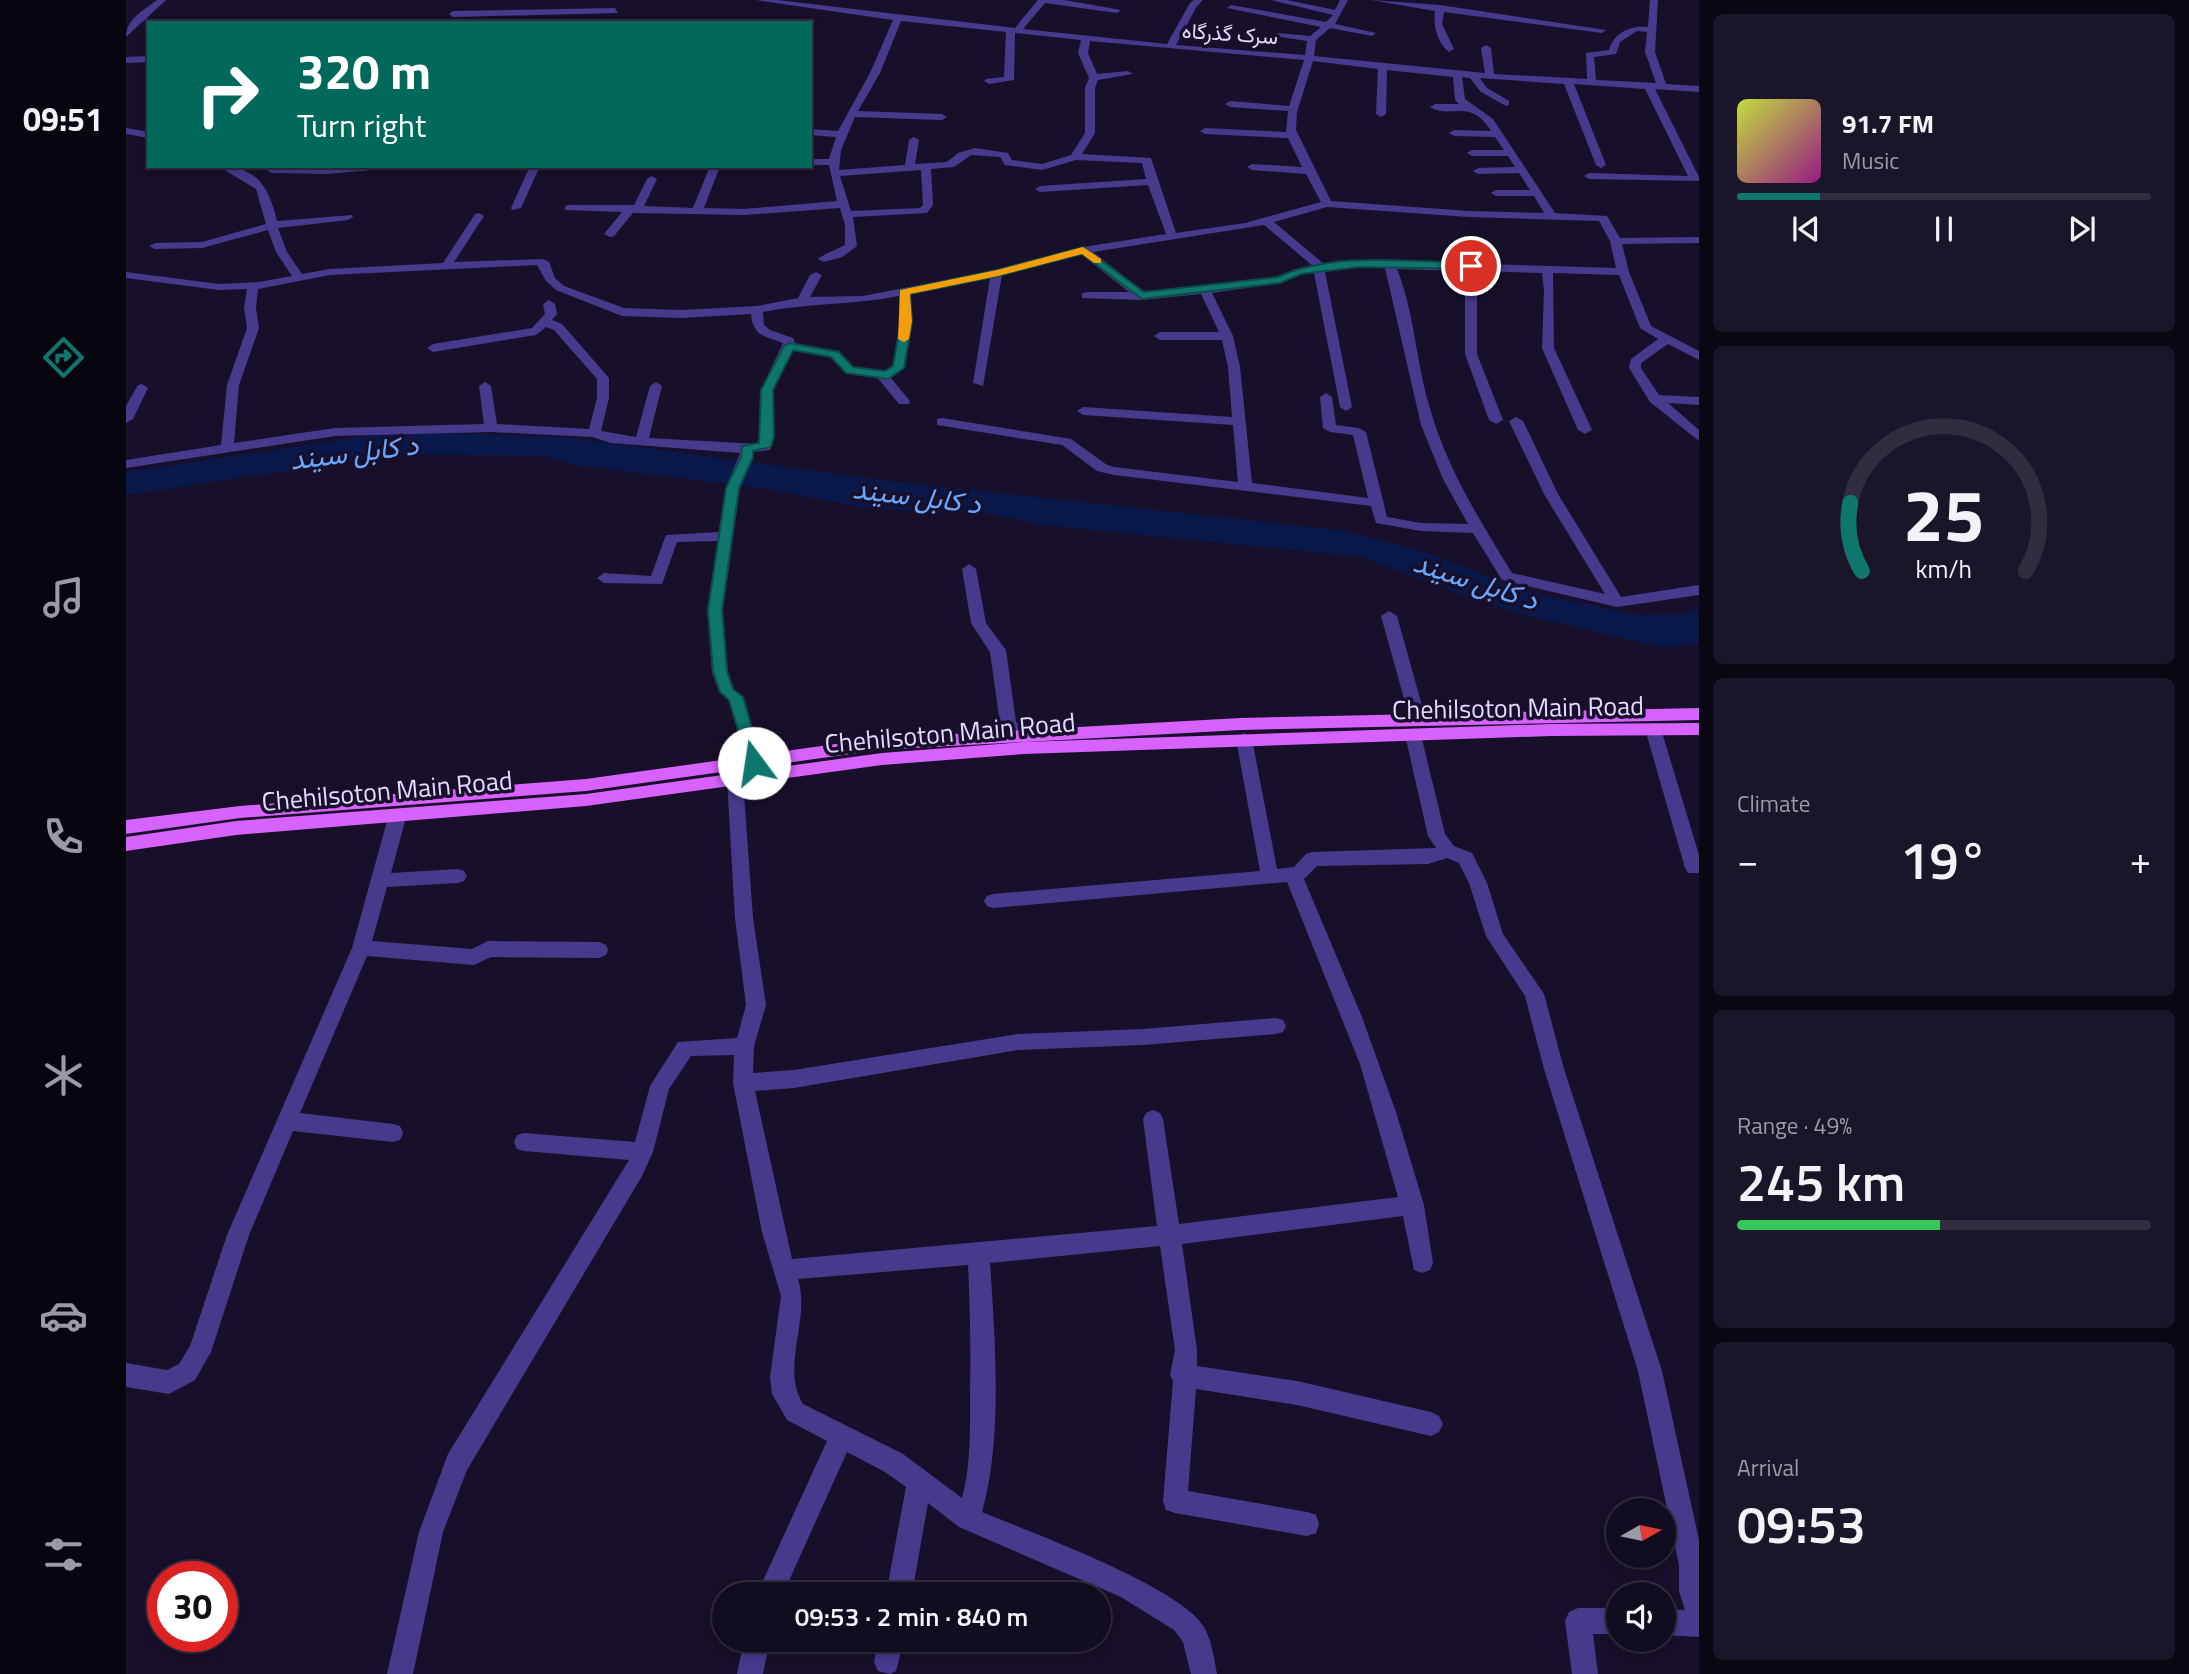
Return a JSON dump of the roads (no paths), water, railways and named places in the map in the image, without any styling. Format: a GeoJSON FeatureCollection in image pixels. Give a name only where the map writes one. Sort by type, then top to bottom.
{"type":"FeatureCollection","features":[{"type":"Feature","properties":{"kind":"main road","name":"Chehilsoton Main Road"},"geometry":{"type":"LineString","coordinates":[[126,844],[236,828],[586,800],[882,759],[1024,748],[1699,714]]}},
{"type":"Feature","properties":{"kind":"main road","name":"Chehilsoton Main Road"},"geometry":{"type":"LineString","coordinates":[[126,827],[253,811],[586,785],[879,744],[1021,734],[1415,728],[1699,729]]}},
{"type":"Feature","properties":{"kind":"street"},"geometry":{"type":"LineString","coordinates":[[126,34],[137,20],[162,0]]}},
{"type":"Feature","properties":{"kind":"street"},"geometry":{"type":"LineString","coordinates":[[614,21],[620,0]]}},
{"type":"Feature","properties":{"kind":"street"},"geometry":{"type":"LineString","coordinates":[[847,13],[856,0]]}},
{"type":"Feature","properties":{"kind":"street"},"geometry":{"type":"LineString","coordinates":[[989,81],[1009,80],[1014,31],[1044,0],[1117,10]]}},
{"type":"Feature","properties":{"kind":"street"},"geometry":{"type":"LineString","coordinates":[[1170,47],[1193,5],[1199,0]]}},
{"type":"Feature","properties":{"kind":"street"},"geometry":{"type":"LineString","coordinates":[[1275,0],[1336,13]]}},
{"type":"Feature","properties":{"kind":"street"},"geometry":{"type":"LineString","coordinates":[[1327,204],[1290,127],[1312,58],[1312,39],[1336,18],[1344,0]]}},
{"type":"Feature","properties":{"kind":"street"},"geometry":{"type":"LineString","coordinates":[[1376,0],[1440,8],[1482,18],[1602,30]]}},
{"type":"Feature","properties":{"kind":"street"},"geometry":{"type":"LineString","coordinates":[[1654,0],[1650,52],[1662,87]]}},
{"type":"Feature","properties":{"kind":"street","name":"سرک گذرگاه"},"geometry":{"type":"LineString","coordinates":[[759,3],[813,3],[847,13],[1457,74],[1699,89]]}},
{"type":"Feature","properties":{"kind":"street"},"geometry":{"type":"LineString","coordinates":[[786,17],[795,5]]}},
{"type":"Feature","properties":{"kind":"street"},"geometry":{"type":"LineString","coordinates":[[1231,8],[1325,27],[1372,33]]}},
{"type":"Feature","properties":{"kind":"street"},"geometry":{"type":"LineString","coordinates":[[1440,8],[1438,24],[1449,49]]}},
{"type":"Feature","properties":{"kind":"street"},"geometry":{"type":"LineString","coordinates":[[453,14],[615,11]]}},
{"type":"Feature","properties":{"kind":"street"},"geometry":{"type":"LineString","coordinates":[[824,259],[849,250],[852,238],[835,167],[842,134],[876,71],[888,36],[900,18]]}},
{"type":"Feature","properties":{"kind":"street"},"geometry":{"type":"LineString","coordinates":[[1592,82],[1589,55],[1614,52],[1616,41],[1635,28],[1653,30]]}},
{"type":"Feature","properties":{"kind":"street"},"geometry":{"type":"LineString","coordinates":[[1278,36],[1312,39]]}},
{"type":"Feature","properties":{"kind":"street"},"geometry":{"type":"LineString","coordinates":[[1075,157],[1090,133],[1090,88],[1094,78],[1083,53],[1086,39]]}},
{"type":"Feature","properties":{"kind":"street"},"geometry":{"type":"LineString","coordinates":[[1486,48],[1490,76]]}},
{"type":"Feature","properties":{"kind":"street"},"geometry":{"type":"LineString","coordinates":[[126,60],[147,59]]}},
{"type":"Feature","properties":{"kind":"street"},"geometry":{"type":"LineString","coordinates":[[1381,114],[1383,65]]}},
{"type":"Feature","properties":{"kind":"street"},"geometry":{"type":"LineString","coordinates":[[1094,78],[1104,74],[1128,74]]}},
{"type":"Feature","properties":{"kind":"street"},"geometry":{"type":"LineString","coordinates":[[1457,74],[1460,100],[1485,115],[1552,215]]}},
{"type":"Feature","properties":{"kind":"street"},"geometry":{"type":"LineString","coordinates":[[1473,75],[1484,90],[1506,103]]}},
{"type":"Feature","properties":{"kind":"street"},"geometry":{"type":"LineString","coordinates":[[1567,81],[1601,165]]}},
{"type":"Feature","properties":{"kind":"street"},"geometry":{"type":"LineString","coordinates":[[1589,176],[1695,179],[1649,86]]}},
{"type":"Feature","properties":{"kind":"street"},"geometry":{"type":"LineString","coordinates":[[1230,104],[1294,109]]}},
{"type":"Feature","properties":{"kind":"street"},"geometry":{"type":"LineString","coordinates":[[1434,107],[1468,107]]}},
{"type":"Feature","properties":{"kind":"street"},"geometry":{"type":"LineString","coordinates":[[855,114],[942,117]]}},
{"type":"Feature","properties":{"kind":"street"},"geometry":{"type":"LineString","coordinates":[[126,131],[147,135]]}},
{"type":"Feature","properties":{"kind":"street"},"geometry":{"type":"LineString","coordinates":[[1205,131],[1292,135]]}},
{"type":"Feature","properties":{"kind":"street"},"geometry":{"type":"LineString","coordinates":[[812,132],[842,134]]}},
{"type":"Feature","properties":{"kind":"street"},"geometry":{"type":"LineString","coordinates":[[1454,133],[1497,134]]}},
{"type":"Feature","properties":{"kind":"street"},"geometry":{"type":"LineString","coordinates":[[909,169],[915,140]]}},
{"type":"Feature","properties":{"kind":"street"},"geometry":{"type":"LineString","coordinates":[[812,162],[835,167],[926,169],[950,165],[959,154],[971,150],[1004,155],[1009,163],[1042,167],[1075,157],[1147,160],[1150,182],[1163,206],[1172,237]]}},
{"type":"Feature","properties":{"kind":"street"},"geometry":{"type":"LineString","coordinates":[[1472,153],[1510,153]]}},
{"type":"Feature","properties":{"kind":"street"},"geometry":{"type":"LineString","coordinates":[[1252,167],[1312,171]]}},
{"type":"Feature","properties":{"kind":"street"},"geometry":{"type":"LineString","coordinates":[[229,168],[251,176],[266,193],[278,244],[298,276]]}},
{"type":"Feature","properties":{"kind":"street"},"geometry":{"type":"LineString","coordinates":[[251,176],[275,168],[327,171],[361,168]]}},
{"type":"Feature","properties":{"kind":"street"},"geometry":{"type":"LineString","coordinates":[[516,208],[534,168]]}},
{"type":"Feature","properties":{"kind":"street"},"geometry":{"type":"LineString","coordinates":[[697,211],[714,168]]}},
{"type":"Feature","properties":{"kind":"street"},"geometry":{"type":"LineString","coordinates":[[569,208],[775,211],[783,207],[923,211],[928,205],[926,169]]}},
{"type":"Feature","properties":{"kind":"street"},"geometry":{"type":"LineString","coordinates":[[1478,170],[1522,170]]}},
{"type":"Feature","properties":{"kind":"street"},"geometry":{"type":"LineString","coordinates":[[610,234],[635,208],[652,179]]}},
{"type":"Feature","properties":{"kind":"street"},"geometry":{"type":"LineString","coordinates":[[1040,189],[1150,182]]}},
{"type":"Feature","properties":{"kind":"street"},"geometry":{"type":"LineString","coordinates":[[1496,193],[1537,193]]}},
{"type":"Feature","properties":{"kind":"street"},"geometry":{"type":"LineString","coordinates":[[126,275],[194,285],[253,286],[298,276],[449,263],[539,261],[545,264],[550,279],[560,288],[622,312],[682,314],[757,310],[802,301],[863,300],[998,273],[1083,250],[1245,226],[1327,204],[1469,214],[1552,215],[1603,218],[1616,241],[1623,272],[1646,328],[1699,356]]}},
{"type":"Feature","properties":{"kind":"street"},"geometry":{"type":"LineString","coordinates":[[449,263],[479,216]]}},
{"type":"Feature","properties":{"kind":"street"},"geometry":{"type":"LineString","coordinates":[[155,246],[202,245],[274,225],[348,217]]}},
{"type":"Feature","properties":{"kind":"street"},"geometry":{"type":"LineString","coordinates":[[1264,219],[1321,269],[1346,407]]}},
{"type":"Feature","properties":{"kind":"street"},"geometry":{"type":"LineString","coordinates":[[1616,241],[1697,243]]}},
{"type":"Feature","properties":{"kind":"street"},"geometry":{"type":"LineString","coordinates":[[1083,250],[1142,296]]}},
{"type":"Feature","properties":{"kind":"street"},"geometry":{"type":"LineString","coordinates":[[1086,296],[1142,296],[1280,279],[1299,271],[1389,264],[1623,272]]}},
{"type":"Feature","properties":{"kind":"street"},"geometry":{"type":"LineString","coordinates":[[1389,264],[1395,279],[1423,408],[1436,446],[1477,529],[1507,577],[1617,602],[1699,590]]}},
{"type":"Feature","properties":{"kind":"street"},"geometry":{"type":"LineString","coordinates":[[1471,266],[1471,354],[1496,420]]}},
{"type":"Feature","properties":{"kind":"street"},"geometry":{"type":"LineString","coordinates":[[1547,270],[1552,286],[1546,336],[1548,348],[1585,430]]}},
{"type":"Feature","properties":{"kind":"street"},"geometry":{"type":"LineString","coordinates":[[979,383],[998,273]]}},
{"type":"Feature","properties":{"kind":"street"},"geometry":{"type":"LineString","coordinates":[[802,301],[816,275]]}},
{"type":"Feature","properties":{"kind":"street"},"geometry":{"type":"LineString","coordinates":[[227,449],[233,385],[253,328],[250,308],[253,286]]}},
{"type":"Feature","properties":{"kind":"street"},"geometry":{"type":"LineString","coordinates":[[1205,289],[1227,336],[1234,368],[1245,487]]}},
{"type":"Feature","properties":{"kind":"street"},"geometry":{"type":"LineString","coordinates":[[884,377],[899,368],[907,321],[904,292]]}},
{"type":"Feature","properties":{"kind":"street"},"geometry":{"type":"LineString","coordinates":[[433,348],[536,331],[551,314],[549,304]]}},
{"type":"Feature","properties":{"kind":"street"},"geometry":{"type":"LineString","coordinates":[[126,464],[335,432],[491,428],[594,433],[611,439],[747,453],[765,447],[768,436],[767,390],[789,346],[789,341],[766,333],[758,326],[757,310]]}},
{"type":"Feature","properties":{"kind":"street"},"geometry":{"type":"LineString","coordinates":[[545,322],[558,327],[583,352],[603,378],[603,398],[594,433]]}},
{"type":"Feature","properties":{"kind":"street"},"geometry":{"type":"LineString","coordinates":[[1160,336],[1227,336]]}},
{"type":"Feature","properties":{"kind":"street"},"geometry":{"type":"LineString","coordinates":[[1667,339],[1635,362],[1655,399],[1699,437]]}},
{"type":"Feature","properties":{"kind":"street"},"geometry":{"type":"LineString","coordinates":[[789,346],[835,354],[850,370],[880,373],[904,401]]}},
{"type":"Feature","properties":{"kind":"street"},"geometry":{"type":"LineString","coordinates":[[485,386],[491,428]]}},
{"type":"Feature","properties":{"kind":"street"},"geometry":{"type":"LineString","coordinates":[[642,441],[656,386]]}},
{"type":"Feature","properties":{"kind":"street"},"geometry":{"type":"LineString","coordinates":[[126,419],[142,388]]}},
{"type":"Feature","properties":{"kind":"street"},"geometry":{"type":"LineString","coordinates":[[1326,397],[1330,428],[1359,432],[1381,520],[1421,527],[1477,529]]}},
{"type":"Feature","properties":{"kind":"street"},"geometry":{"type":"LineString","coordinates":[[1655,399],[1699,401]]}},
{"type":"Feature","properties":{"kind":"street"},"geometry":{"type":"LineString","coordinates":[[1083,411],[1238,421]]}},
{"type":"Feature","properties":{"kind":"street"},"geometry":{"type":"LineString","coordinates":[[1516,421],[1551,494],[1617,602]]}},
{"type":"Feature","properties":{"kind":"street"},"geometry":{"type":"LineString","coordinates":[[942,422],[1066,442],[1102,468],[1114,471],[1371,502]]}},
{"type":"Feature","properties":{"kind":"street"},"geometry":{"type":"LineString","coordinates":[[747,453],[733,488],[728,537],[715,610],[720,671],[727,692],[736,697],[754,763]]}},
{"type":"Feature","properties":{"kind":"street"},"geometry":{"type":"LineString","coordinates":[[604,578],[657,581],[671,538],[728,537]]}},
{"type":"Feature","properties":{"kind":"street"},"geometry":{"type":"LineString","coordinates":[[969,569],[977,618],[985,640],[998,650],[1008,724],[1021,734]]}},
{"type":"Feature","properties":{"kind":"street"},"geometry":{"type":"LineString","coordinates":[[1389,616],[1437,836],[1448,851],[1466,858],[1478,883],[1495,936],[1534,994],[1558,1082],[1650,1371],[1692,1565],[1692,1591],[1699,1613]]}},
{"type":"Feature","properties":{"kind":"street"},"geometry":{"type":"LineString","coordinates":[[1653,729],[1694,868]]}},
{"type":"Feature","properties":{"kind":"street"},"geometry":{"type":"LineString","coordinates":[[1244,739],[1270,877]]}},
{"type":"Feature","properties":{"kind":"street"},"geometry":{"type":"LineString","coordinates":[[735,780],[744,918],[756,1005],[744,1046],[743,1083],[772,1232],[792,1296],[782,1377],[783,1394],[795,1412],[894,1463],[968,1518],[1130,1588],[1183,1621],[1195,1636],[1204,1674]]}},
{"type":"Feature","properties":{"kind":"street"},"geometry":{"type":"LineString","coordinates":[[126,1375],[169,1382],[187,1372],[200,1352],[238,1235],[361,948],[382,880],[398,814]]}},
{"type":"Feature","properties":{"kind":"street"},"geometry":{"type":"LineString","coordinates":[[993,901],[1299,874],[1312,859],[1428,856],[1448,851]]}},
{"type":"Feature","properties":{"kind":"street"},"geometry":{"type":"LineString","coordinates":[[1293,874],[1347,999],[1394,1130],[1412,1205],[1422,1263]]}},
{"type":"Feature","properties":{"kind":"street"},"geometry":{"type":"LineString","coordinates":[[382,880],[458,876]]}},
{"type":"Feature","properties":{"kind":"street"},"geometry":{"type":"LineString","coordinates":[[361,948],[474,957],[488,949],[599,950]]}},
{"type":"Feature","properties":{"kind":"street"},"geometry":{"type":"LineString","coordinates":[[743,1083],[865,1069],[937,1053],[1018,1042],[1143,1037],[1276,1026]]}},
{"type":"Feature","properties":{"kind":"street"},"geometry":{"type":"LineString","coordinates":[[400,1674],[431,1532],[457,1463],[643,1152],[660,1086],[685,1048],[744,1046]]}},
{"type":"Feature","properties":{"kind":"street"},"geometry":{"type":"LineString","coordinates":[[1153,1119],[1167,1234],[1186,1350],[1182,1375],[1182,1441],[1175,1501],[1307,1524]]}},
{"type":"Feature","properties":{"kind":"street"},"geometry":{"type":"LineString","coordinates":[[287,1121],[393,1133]]}},
{"type":"Feature","properties":{"kind":"street"},"geometry":{"type":"LineString","coordinates":[[524,1142],[643,1152]]}},
{"type":"Feature","properties":{"kind":"street"},"geometry":{"type":"LineString","coordinates":[[784,1269],[978,1254],[1412,1205]]}},
{"type":"Feature","properties":{"kind":"street"},"geometry":{"type":"LineString","coordinates":[[968,1518],[980,1476],[982,1423],[978,1254]]}},
{"type":"Feature","properties":{"kind":"street"},"geometry":{"type":"LineString","coordinates":[[1182,1375],[1297,1393],[1432,1424]]}},
{"type":"Feature","properties":{"kind":"street"},"geometry":{"type":"LineString","coordinates":[[775,1582],[842,1436]]}},
{"type":"Feature","properties":{"kind":"street"},"geometry":{"type":"LineString","coordinates":[[901,1582],[919,1483]]}},
{"type":"Feature","properties":{"kind":"street"},"geometry":{"type":"LineString","coordinates":[[1585,1674],[1578,1621],[1606,1621]]}},
{"type":"Feature","properties":{"kind":"street"},"geometry":{"type":"LineString","coordinates":[[1676,1623],[1699,1624]]}},
{"type":"Feature","properties":{"kind":"street"},"geometry":{"type":"LineString","coordinates":[[750,1674],[755,1652]]}},
{"type":"Feature","properties":{"kind":"water","name":"د کابل سيند"},"geometry":{"type":"Polygon","coordinates":[[[419,432],[564,437],[882,480],[1346,531],[1428,553],[1510,585],[1555,598],[1641,615],[1682,614],[1699,610],[1699,644],[1661,647],[1536,618],[1476,600],[1362,557],[1044,525],[981,512],[872,509],[768,489],[573,465],[545,456],[399,454],[126,495],[126,472],[374,435],[419,432]]]}}]}
